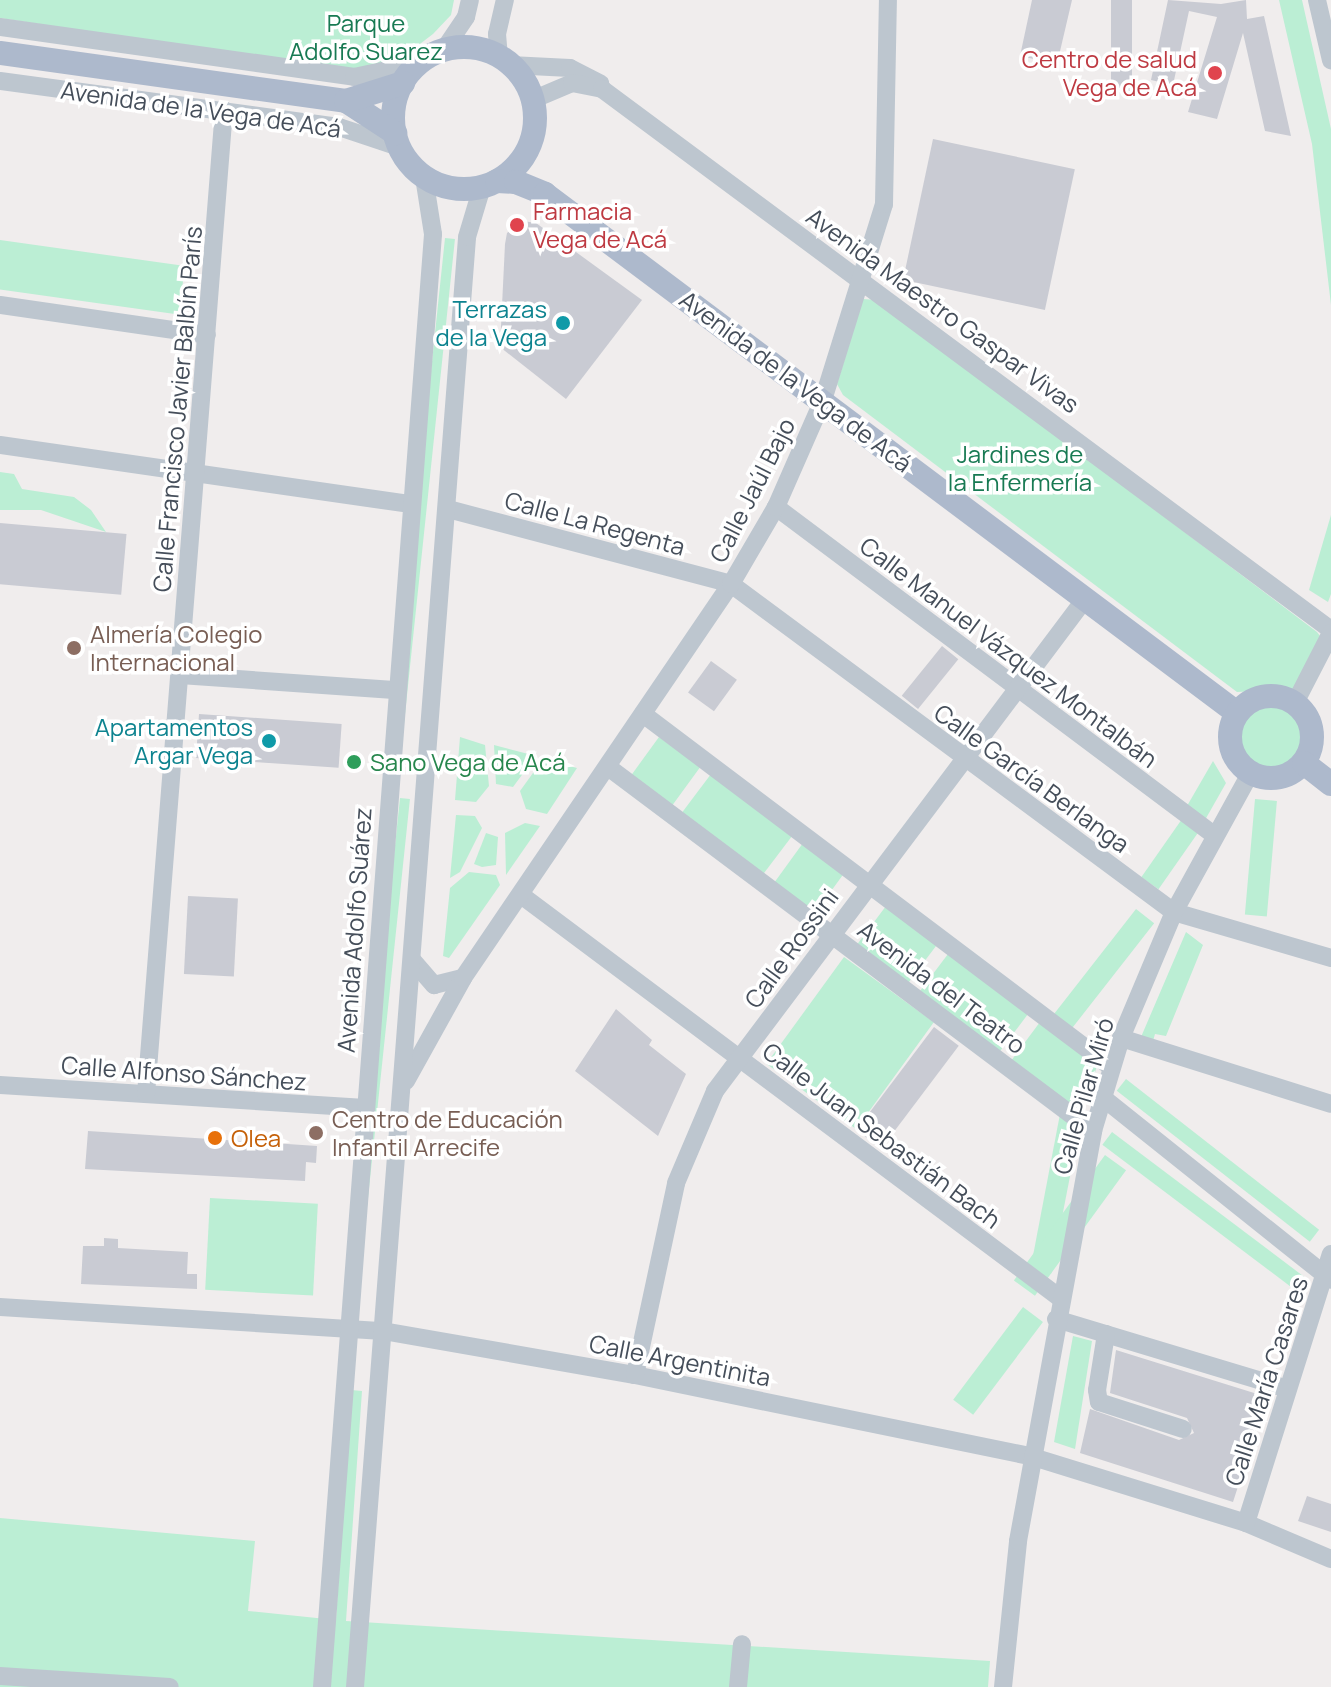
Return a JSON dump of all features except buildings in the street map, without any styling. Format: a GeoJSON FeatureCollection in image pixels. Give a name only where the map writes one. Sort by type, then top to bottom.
{"type":"FeatureCollection","features":[{"type":"Feature","properties":{"kind":"main road"},"geometry":{"type":"LineString","coordinates":[[529,146],[489,184],[446,187],[424,177],[397,140],[394,107],[403,83],[420,63],[443,51],[472,48],[504,61],[532,100],[530,166],[545,194]]}},
{"type":"Feature","properties":{"kind":"main road","name":"Avenida de la Vega de Acá"},"geometry":{"type":"LineString","coordinates":[[0,53],[346,101],[403,83]]}},
{"type":"Feature","properties":{"kind":"main road","name":"Avenida de la Vega de Acá"},"geometry":{"type":"LineString","coordinates":[[346,101],[397,140]]}},
{"type":"Feature","properties":{"kind":"main road","name":"Avenida de la Vega de Acá"},"geometry":{"type":"LineString","coordinates":[[489,184],[516,182],[545,194],[1237,713]]}},
{"type":"Feature","properties":{"kind":"main road"},"geometry":{"type":"LineString","coordinates":[[1267,696],[1295,703],[1307,716],[1312,735],[1304,763],[1280,777],[1251,772],[1232,748],[1237,713],[1267,696]]}},
{"type":"Feature","properties":{"kind":"main road"},"geometry":{"type":"LineString","coordinates":[[1304,763],[1331,784]]}},
{"type":"Feature","properties":{"kind":"street"},"geometry":{"type":"LineString","coordinates":[[443,51],[456,36],[470,0]]}},
{"type":"Feature","properties":{"kind":"street"},"geometry":{"type":"LineString","coordinates":[[504,61],[497,34],[505,0]]}},
{"type":"Feature","properties":{"kind":"street","name":"Calle Jaúl Bajo"},"geometry":{"type":"LineString","coordinates":[[403,1087],[463,978],[731,584],[776,507],[823,400],[884,204],[888,0]]}},
{"type":"Feature","properties":{"kind":"street"},"geometry":{"type":"LineString","coordinates":[[1317,0],[1331,60]]}},
{"type":"Feature","properties":{"kind":"street"},"geometry":{"type":"LineString","coordinates":[[0,27],[354,77],[420,63]]}},
{"type":"Feature","properties":{"kind":"street","name":"Avenida Maestro Gaspar Vivas"},"geometry":{"type":"LineString","coordinates":[[504,61],[570,68],[599,82],[602,89],[1331,631]]}},
{"type":"Feature","properties":{"kind":"street","name":"Avenida de la Vega de Acá"},"geometry":{"type":"LineString","coordinates":[[0,81],[339,127],[397,140]]}},
{"type":"Feature","properties":{"kind":"street"},"geometry":{"type":"LineString","coordinates":[[532,100],[572,83],[602,89]]}},
{"type":"Feature","properties":{"kind":"street","name":"Calle Francisco Javier Balbín París"},"geometry":{"type":"LineString","coordinates":[[146,1094],[224,110]]}},
{"type":"Feature","properties":{"kind":"street","name":"Avenida Adolfo Suárez"},"geometry":{"type":"LineString","coordinates":[[322,1687],[433,234],[424,177]]}},
{"type":"Feature","properties":{"kind":"street"},"geometry":{"type":"LineString","coordinates":[[355,1687],[468,229],[489,184]]}},
{"type":"Feature","properties":{"kind":"street"},"geometry":{"type":"LineString","coordinates":[[0,305],[207,335]]}},
{"type":"Feature","properties":{"kind":"street"},"geometry":{"type":"LineString","coordinates":[[0,445],[411,504]]}},
{"type":"Feature","properties":{"kind":"street","name":"Calle Manuel Vázquez Montalbán"},"geometry":{"type":"LineString","coordinates":[[776,507],[1214,835]]}},
{"type":"Feature","properties":{"kind":"street","name":"Calle La Regenta"},"geometry":{"type":"LineString","coordinates":[[448,509],[731,584]]}},
{"type":"Feature","properties":{"kind":"street","name":"Calle García Berlanga"},"geometry":{"type":"LineString","coordinates":[[731,584],[1174,912],[1331,958]]}},
{"type":"Feature","properties":{"kind":"street","name":"Calle Rossini"},"geometry":{"type":"LineString","coordinates":[[635,1375],[676,1183],[715,1091],[962,758],[1085,599]]}},
{"type":"Feature","properties":{"kind":"street"},"geometry":{"type":"LineString","coordinates":[[1295,703],[1331,631]]}},
{"type":"Feature","properties":{"kind":"street"},"geometry":{"type":"LineString","coordinates":[[180,675],[397,690]]}},
{"type":"Feature","properties":{"kind":"street","name":"Avenida del Teatro"},"geometry":{"type":"LineString","coordinates":[[643,714],[870,882],[1111,1067]]}},
{"type":"Feature","properties":{"kind":"street","name":"Avenida del Teatro"},"geometry":{"type":"LineString","coordinates":[[608,767],[1093,1131]]}},
{"type":"Feature","properties":{"kind":"street","name":"Calle Pilar Miró"},"geometry":{"type":"LineString","coordinates":[[1003,1687],[1018,1541],[1056,1319],[1102,1097],[1121,1038],[1174,912],[1251,772]]}},
{"type":"Feature","properties":{"kind":"street","name":"Calle Juan Sebastián Bach"},"geometry":{"type":"LineString","coordinates":[[521,895],[1060,1298]]}},
{"type":"Feature","properties":{"kind":"street"},"geometry":{"type":"LineString","coordinates":[[413,961],[434,985],[463,978]]}},
{"type":"Feature","properties":{"kind":"street"},"geometry":{"type":"LineString","coordinates":[[1121,1038],[1331,1104]]}},
{"type":"Feature","properties":{"kind":"street","name":"Calle Alfonso Sánchez"},"geometry":{"type":"LineString","coordinates":[[0,1085],[365,1108]]}},
{"type":"Feature","properties":{"kind":"street"},"geometry":{"type":"LineString","coordinates":[[1102,1097],[1328,1277]]}},
{"type":"Feature","properties":{"kind":"street","name":"Calle María Casares"},"geometry":{"type":"LineString","coordinates":[[1246,1523],[1315,1305],[1328,1277],[1331,1254]]}},
{"type":"Feature","properties":{"kind":"street"},"geometry":{"type":"LineString","coordinates":[[1315,1305],[1331,1317]]}},
{"type":"Feature","properties":{"kind":"street","name":"Calle Argentinita"},"geometry":{"type":"LineString","coordinates":[[0,1307],[383,1331],[635,1375],[1033,1457],[1246,1523],[1331,1559]]}},
{"type":"Feature","properties":{"kind":"street"},"geometry":{"type":"LineString","coordinates":[[1056,1319],[1288,1389]]}},
{"type":"Feature","properties":{"kind":"street"},"geometry":{"type":"LineString","coordinates":[[1106,1334],[1097,1390],[1099,1402],[1183,1429]]}},
{"type":"Feature","properties":{"kind":"street"},"geometry":{"type":"LineString","coordinates":[[738,1687],[742,1644]]}},
{"type":"Feature","properties":{"kind":"street"},"geometry":{"type":"LineString","coordinates":[[0,1676],[170,1687]]}},
{"type":"Feature","properties":{"kind":"green space","name":"Parque Adolfo Suarez"},"geometry":{"type":"Polygon","coordinates":[[[0,0],[454,0],[451,15],[433,34],[378,76],[0,18],[0,0]]]}},
{"type":"Feature","properties":{"kind":"green space"},"geometry":{"type":"Polygon","coordinates":[[[1279,0],[1302,0],[1331,129],[1331,305],[1312,144],[1279,0]]]}},
{"type":"Feature","properties":{"kind":"green space"},"geometry":{"type":"Polygon","coordinates":[[[445,238],[455,239],[398,782],[388,781],[445,238]]]}},
{"type":"Feature","properties":{"kind":"green space"},"geometry":{"type":"Polygon","coordinates":[[[0,240],[185,266],[178,315],[0,289],[0,240]]]}},
{"type":"Feature","properties":{"kind":"green space","name":"Jardines de la Enfermería"},"geometry":{"type":"Polygon","coordinates":[[[863,299],[877,300],[1317,632],[1320,636],[1294,689],[1237,692],[843,395],[837,384],[863,299]]]}},
{"type":"Feature","properties":{"kind":"green space"},"geometry":{"type":"Polygon","coordinates":[[[0,472],[14,474],[22,489],[74,497],[91,510],[106,532],[41,510],[0,510],[0,472]]]}},
{"type":"Feature","properties":{"kind":"green space"},"geometry":{"type":"Polygon","coordinates":[[[1331,515],[1331,594],[1328,602],[1309,590],[1331,515]]]}},
{"type":"Feature","properties":{"kind":"green space"},"geometry":{"type":"Polygon","coordinates":[[[1272,706],[1284,708],[1294,715],[1301,725],[1301,749],[1294,759],[1284,766],[1272,768],[1260,766],[1250,759],[1243,749],[1241,737],[1243,725],[1250,715],[1260,708],[1272,706]]]}},
{"type":"Feature","properties":{"kind":"green space"},"geometry":{"type":"Polygon","coordinates":[[[460,737],[485,745],[489,786],[476,802],[455,800],[460,737]]]}},
{"type":"Feature","properties":{"kind":"green space"},"geometry":{"type":"Polygon","coordinates":[[[659,737],[700,767],[671,807],[630,777],[659,737]]]}},
{"type":"Feature","properties":{"kind":"green space"},"geometry":{"type":"Polygon","coordinates":[[[494,745],[536,756],[513,787],[496,784],[494,745]]]}},
{"type":"Feature","properties":{"kind":"green space"},"geometry":{"type":"Polygon","coordinates":[[[543,759],[577,768],[547,814],[526,809],[520,791],[543,759]]]}},
{"type":"Feature","properties":{"kind":"green space"},"geometry":{"type":"Polygon","coordinates":[[[1213,761],[1226,783],[1205,820],[1187,806],[1213,761]]]}},
{"type":"Feature","properties":{"kind":"green space"},"geometry":{"type":"Polygon","coordinates":[[[711,774],[792,835],[762,875],[681,814],[711,774]]]}},
{"type":"Feature","properties":{"kind":"green space"},"geometry":{"type":"Polygon","coordinates":[[[400,798],[410,799],[359,1283],[349,1282],[400,798]]]}},
{"type":"Feature","properties":{"kind":"green space"},"geometry":{"type":"Polygon","coordinates":[[[1255,799],[1277,801],[1267,916],[1245,915],[1255,799]]]}},
{"type":"Feature","properties":{"kind":"green space"},"geometry":{"type":"Polygon","coordinates":[[[456,815],[475,816],[482,828],[460,872],[450,878],[456,815]]]}},
{"type":"Feature","properties":{"kind":"green space"},"geometry":{"type":"Polygon","coordinates":[[[1182,819],[1199,831],[1158,889],[1141,877],[1182,819]]]}},
{"type":"Feature","properties":{"kind":"green space"},"geometry":{"type":"Polygon","coordinates":[[[525,823],[540,826],[506,875],[505,833],[525,823]]]}},
{"type":"Feature","properties":{"kind":"green space"},"geometry":{"type":"Polygon","coordinates":[[[486,833],[498,837],[496,865],[482,867],[474,864],[486,833]]]}},
{"type":"Feature","properties":{"kind":"green space"},"geometry":{"type":"Polygon","coordinates":[[[803,843],[844,873],[815,913],[774,883],[803,843]]]}},
{"type":"Feature","properties":{"kind":"green space"},"geometry":{"type":"Polygon","coordinates":[[[469,872],[496,875],[500,885],[449,958],[443,956],[450,888],[469,872]]]}},
{"type":"Feature","properties":{"kind":"green space"},"geometry":{"type":"Polygon","coordinates":[[[886,906],[937,945],[908,984],[857,945],[886,906]]]}},
{"type":"Feature","properties":{"kind":"green space"},"geometry":{"type":"Polygon","coordinates":[[[1136,909],[1154,923],[1070,1030],[1052,1016],[1136,909]]]}},
{"type":"Feature","properties":{"kind":"green space"},"geometry":{"type":"Polygon","coordinates":[[[1186,932],[1203,945],[1166,1036],[1155,1034],[1153,1041],[1141,1037],[1186,932]]]}},
{"type":"Feature","properties":{"kind":"green space"},"geometry":{"type":"Polygon","coordinates":[[[948,954],[1028,1014],[999,1053],[919,992],[948,954]]]}},
{"type":"Feature","properties":{"kind":"green space"},"geometry":{"type":"Polygon","coordinates":[[[844,957],[934,1022],[856,1129],[766,1064],[844,957]]]}},
{"type":"Feature","properties":{"kind":"green space"},"geometry":{"type":"Polygon","coordinates":[[[1040,1022],[1097,1066],[1082,1114],[1011,1061],[1040,1022]]]}},
{"type":"Feature","properties":{"kind":"green space"},"geometry":{"type":"Polygon","coordinates":[[[1126,1079],[1319,1230],[1310,1242],[1117,1091],[1126,1079]]]}},
{"type":"Feature","properties":{"kind":"green space"},"geometry":{"type":"Polygon","coordinates":[[[1060,1114],[1079,1130],[1051,1274],[1032,1261],[1060,1114]]]}},
{"type":"Feature","properties":{"kind":"green space"},"geometry":{"type":"Polygon","coordinates":[[[1112,1132],[1304,1276],[1294,1289],[1102,1145],[1112,1132]]]}},
{"type":"Feature","properties":{"kind":"green space"},"geometry":{"type":"Polygon","coordinates":[[[1105,1155],[1126,1170],[1035,1296],[1014,1280],[1105,1155]]]}},
{"type":"Feature","properties":{"kind":"green space"},"geometry":{"type":"Polygon","coordinates":[[[210,1198],[318,1204],[313,1296],[205,1290],[210,1198]]]}},
{"type":"Feature","properties":{"kind":"green space"},"geometry":{"type":"Polygon","coordinates":[[[1023,1307],[1043,1322],[973,1415],[953,1400],[1023,1307]]]}},
{"type":"Feature","properties":{"kind":"green space"},"geometry":{"type":"Polygon","coordinates":[[[1073,1336],[1092,1341],[1075,1449],[1054,1442],[1073,1336]]]}},
{"type":"Feature","properties":{"kind":"green space"},"geometry":{"type":"Polygon","coordinates":[[[351,1390],[362,1391],[346,1621],[990,1661],[988,1687],[0,1687],[0,1518],[255,1541],[248,1611],[336,1620],[351,1390]]]}},
{"type":"Feature","properties":{"kind":"place","name":"Centro de salud Vega de Acá"},"geometry":{"type":"Point","coordinates":[1215,73]}},
{"type":"Feature","properties":{"kind":"place","name":"Farmacia Vega de Acá"},"geometry":{"type":"Point","coordinates":[517,225]}},
{"type":"Feature","properties":{"kind":"place","name":"Terrazas de la Vega"},"geometry":{"type":"Point","coordinates":[563,323]}},
{"type":"Feature","properties":{"kind":"place","name":"Almería Colegio Internacional"},"geometry":{"type":"Point","coordinates":[74,648]}},
{"type":"Feature","properties":{"kind":"place","name":"Apartamentos Argar Vega"},"geometry":{"type":"Point","coordinates":[269,741]}},
{"type":"Feature","properties":{"kind":"place","name":"Sano Vega de Acá"},"geometry":{"type":"Point","coordinates":[354,762]}},
{"type":"Feature","properties":{"kind":"place","name":"Centro de Educación Infantil Arrecife"},"geometry":{"type":"Point","coordinates":[316,1133]}},
{"type":"Feature","properties":{"kind":"place","name":"Olea"},"geometry":{"type":"Point","coordinates":[215,1138]}}]}
